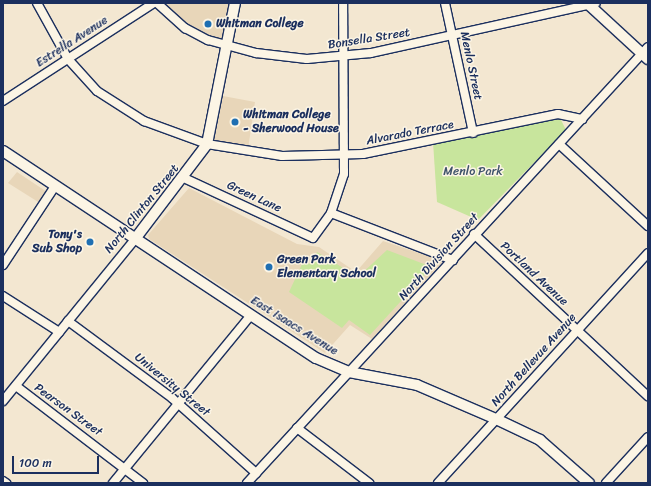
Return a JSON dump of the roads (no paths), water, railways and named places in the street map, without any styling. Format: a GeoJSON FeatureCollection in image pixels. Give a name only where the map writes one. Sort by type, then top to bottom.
{"type":"FeatureCollection","features":[{"type":"Feature","properties":{"kind":"main road","name":"North Clinton Street"},"geometry":{"type":"LineString","coordinates":[[135,239],[184,178],[207,144],[235,3]]}},
{"type":"Feature","properties":{"kind":"main road"},"geometry":{"type":"LineString","coordinates":[[591,4],[646,53]]}},
{"type":"Feature","properties":{"kind":"main road","name":"East Isaacs Avenue"},"geometry":{"type":"LineString","coordinates":[[3,151],[316,358],[350,372],[418,384],[496,419],[540,440],[586,482]]}},
{"type":"Feature","properties":{"kind":"street","name":"Alvarado Terrace"},"geometry":{"type":"LineString","coordinates":[[37,3],[68,59],[88,83],[120,109],[207,144],[282,156],[346,155],[399,150],[558,114],[582,119]]}},
{"type":"Feature","properties":{"kind":"street","name":"Estrella Avenue"},"geometry":{"type":"LineString","coordinates":[[3,101],[154,3]]}},
{"type":"Feature","properties":{"kind":"street","name":"Bonsella Street"},"geometry":{"type":"LineString","coordinates":[[157,3],[184,28],[227,47],[291,58],[346,57],[452,36],[591,4]]}},
{"type":"Feature","properties":{"kind":"street"},"geometry":{"type":"LineString","coordinates":[[343,3],[346,57],[346,155],[341,189],[331,213],[453,260]]}},
{"type":"Feature","properties":{"kind":"street","name":"Menlo Street"},"geometry":{"type":"LineString","coordinates":[[445,3],[473,133]]}},
{"type":"Feature","properties":{"kind":"street","name":"North Division Street"},"geometry":{"type":"LineString","coordinates":[[247,483],[453,260],[474,234],[646,53]]}},
{"type":"Feature","properties":{"kind":"street"},"geometry":{"type":"LineString","coordinates":[[559,144],[648,226]]}},
{"type":"Feature","properties":{"kind":"street","name":"Green Lane"},"geometry":{"type":"LineString","coordinates":[[184,178],[313,238],[331,213]]}},
{"type":"Feature","properties":{"kind":"street"},"geometry":{"type":"LineString","coordinates":[[3,265],[55,186]]}},
{"type":"Feature","properties":{"kind":"street","name":"Portland Avenue"},"geometry":{"type":"LineString","coordinates":[[474,234],[648,396]]}},
{"type":"Feature","properties":{"kind":"street","name":"North Clinton Street"},"geometry":{"type":"LineString","coordinates":[[3,401],[135,239]]}},
{"type":"Feature","properties":{"kind":"street","name":"North Bellevue Avenue"},"geometry":{"type":"LineString","coordinates":[[438,483],[648,253]]}},
{"type":"Feature","properties":{"kind":"street"},"geometry":{"type":"LineString","coordinates":[[3,296],[59,332]]}},
{"type":"Feature","properties":{"kind":"street"},"geometry":{"type":"LineString","coordinates":[[113,483],[251,315]]}},
{"type":"Feature","properties":{"kind":"street","name":"University Street"},"geometry":{"type":"LineString","coordinates":[[68,321],[179,403],[256,473]]}},
{"type":"Feature","properties":{"kind":"street","name":"Pearson Street"},"geometry":{"type":"LineString","coordinates":[[16,386],[126,467],[143,483]]}},
{"type":"Feature","properties":{"kind":"street"},"geometry":{"type":"LineString","coordinates":[[298,428],[370,483]]}},
{"type":"Feature","properties":{"kind":"street"},"geometry":{"type":"LineString","coordinates":[[606,483],[648,437]]}},
{"type":"Feature","properties":{"kind":"place","name":"Whitman College"},"geometry":{"type":"Point","coordinates":[208,24]}},
{"type":"Feature","properties":{"kind":"place","name":"Whitman College - Sherwood House"},"geometry":{"type":"Point","coordinates":[235,122]}},
{"type":"Feature","properties":{"kind":"place","name":"Tony's Sub Shop"},"geometry":{"type":"Point","coordinates":[90,242]}},
{"type":"Feature","properties":{"kind":"place","name":"Green Park Elementary School"},"geometry":{"type":"Point","coordinates":[269,267]}},
{"type":"Feature","properties":{"kind":"park label","name":"Menlo Park"},"geometry":{"type":"Point","coordinates":[473,172]}}]}
